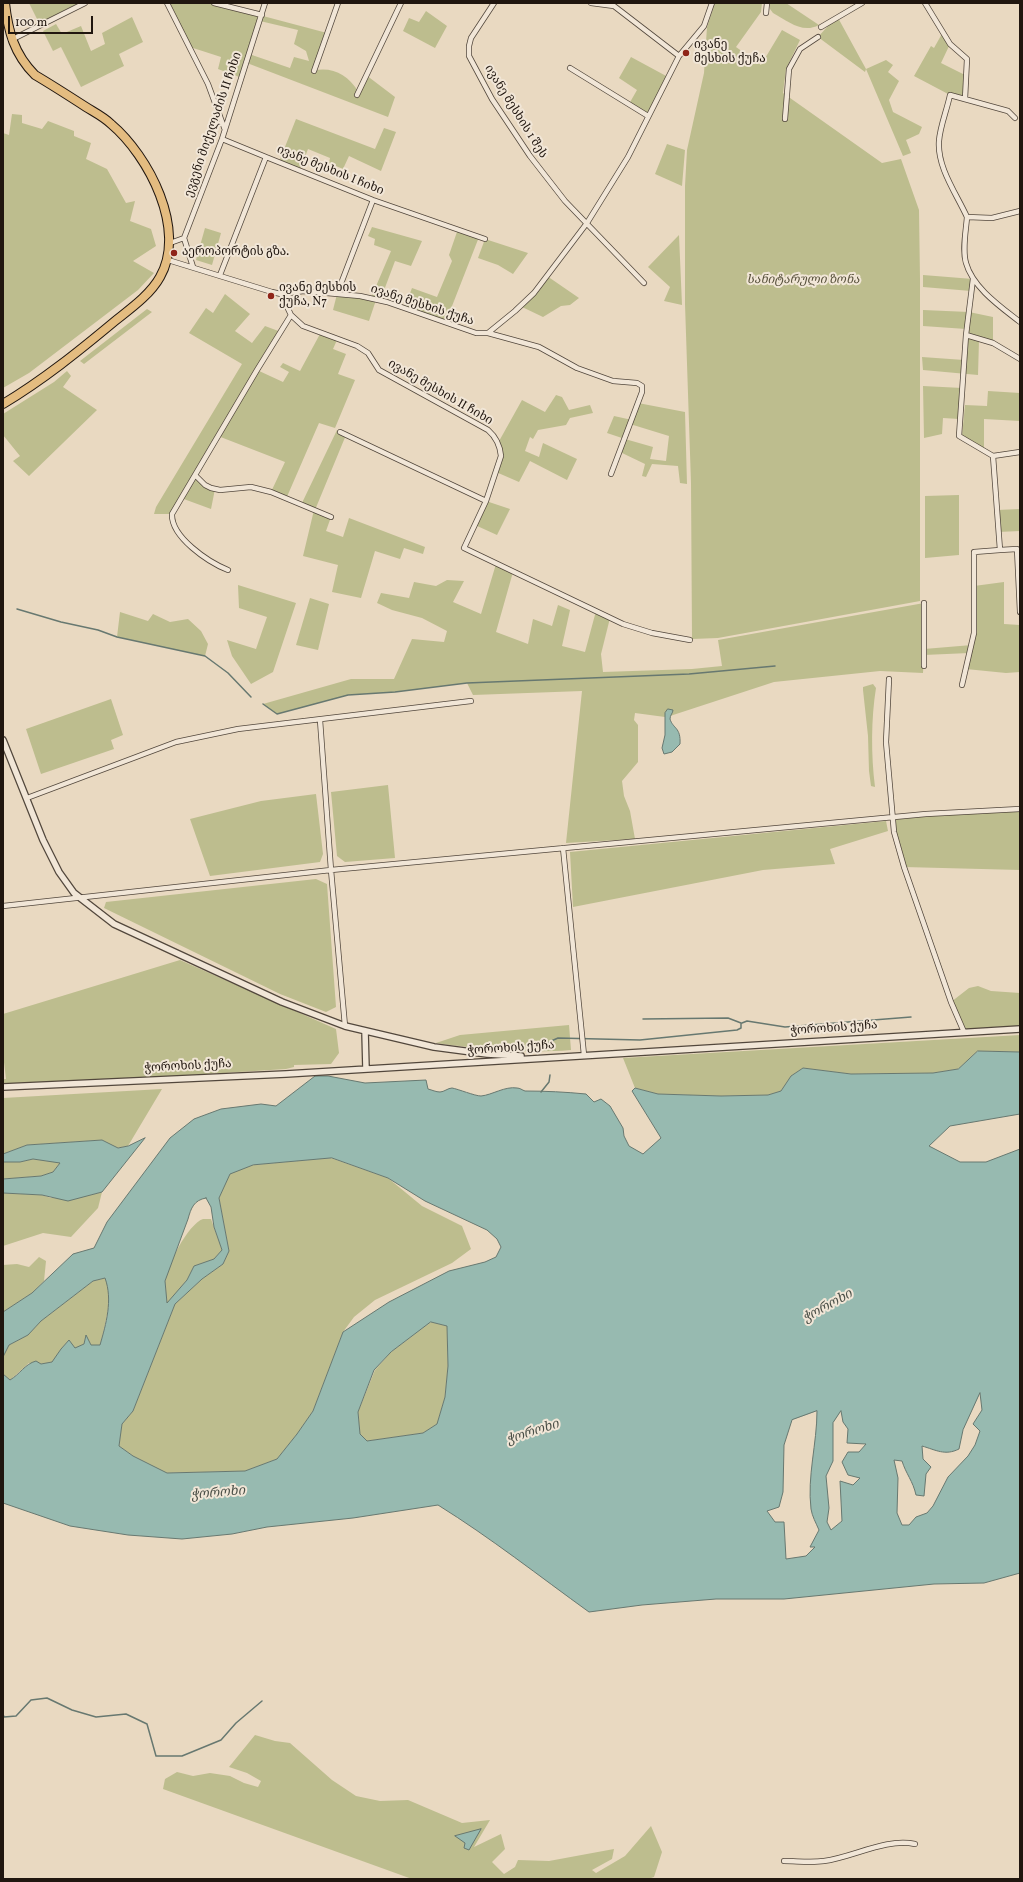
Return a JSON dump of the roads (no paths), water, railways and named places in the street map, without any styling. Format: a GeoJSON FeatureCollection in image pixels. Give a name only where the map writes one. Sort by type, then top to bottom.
{"type":"FeatureCollection","features":[{"type":"Feature","properties":{"kind":"highway"},"geometry":{"type":"LineString","coordinates":[[3,404],[34,386],[137,303],[160,278],[168,260],[170,243],[168,224],[159,192],[140,157],[126,138],[111,123],[35,75],[24,64],[8,30],[5,3]]}},
{"type":"Feature","properties":{"kind":"street"},"geometry":{"type":"LineString","coordinates":[[12,40],[85,3]]}},
{"type":"Feature","properties":{"kind":"street"},"geometry":{"type":"LineString","coordinates":[[168,3],[208,84],[225,131]]}},
{"type":"Feature","properties":{"kind":"street"},"geometry":{"type":"LineString","coordinates":[[214,3],[262,15]]}},
{"type":"Feature","properties":{"kind":"street","name":"ევგენი მიქელაძის II ჩიხი"},"geometry":{"type":"LineString","coordinates":[[184,238],[222,140],[262,15],[264,3]]}},
{"type":"Feature","properties":{"kind":"street"},"geometry":{"type":"LineString","coordinates":[[314,71],[338,3]]}},
{"type":"Feature","properties":{"kind":"street"},"geometry":{"type":"LineString","coordinates":[[357,95],[401,3]]}},
{"type":"Feature","properties":{"kind":"street","name":"ივანე მესხის 1 შეს"},"geometry":{"type":"LineString","coordinates":[[494,3],[471,38],[468,56],[492,99],[530,156],[565,201],[644,283]]}},
{"type":"Feature","properties":{"kind":"street"},"geometry":{"type":"LineString","coordinates":[[591,3],[614,6],[679,56]]}},
{"type":"Feature","properties":{"kind":"street","name":"ივანე მესხის ქუჩა"},"geometry":{"type":"LineString","coordinates":[[168,260],[280,294],[304,291],[360,296],[386,302],[476,334],[488,333],[503,323],[534,293],[587,223],[628,157],[679,56],[704,26],[712,3]]}},
{"type":"Feature","properties":{"kind":"street"},"geometry":{"type":"LineString","coordinates":[[766,13],[767,3]]}},
{"type":"Feature","properties":{"kind":"street"},"geometry":{"type":"LineString","coordinates":[[821,27],[862,3]]}},
{"type":"Feature","properties":{"kind":"street"},"geometry":{"type":"LineString","coordinates":[[925,3],[950,44],[968,59],[965,99]]}},
{"type":"Feature","properties":{"kind":"street"},"geometry":{"type":"LineString","coordinates":[[785,120],[789,69],[800,49],[818,37]]}},
{"type":"Feature","properties":{"kind":"street"},"geometry":{"type":"LineString","coordinates":[[570,68],[648,116]]}},
{"type":"Feature","properties":{"kind":"street"},"geometry":{"type":"LineString","coordinates":[[1015,118],[1008,111],[950,95],[939,139],[939,146],[941,163],[966,217],[965,262],[973,279],[997,304],[1020,322]]}},
{"type":"Feature","properties":{"kind":"street"},"geometry":{"type":"LineString","coordinates":[[222,140],[266,157]]}},
{"type":"Feature","properties":{"kind":"street","name":"ივანე მესხის I ჩიხი"},"geometry":{"type":"LineString","coordinates":[[220,275],[266,157],[373,200],[485,239]]}},
{"type":"Feature","properties":{"kind":"street"},"geometry":{"type":"LineString","coordinates":[[337,294],[373,200]]}},
{"type":"Feature","properties":{"kind":"street"},"geometry":{"type":"LineString","coordinates":[[966,217],[992,218],[1020,211]]}},
{"type":"Feature","properties":{"kind":"street"},"geometry":{"type":"LineString","coordinates":[[170,243],[184,238],[192,267]]}},
{"type":"Feature","properties":{"kind":"street"},"geometry":{"type":"LineString","coordinates":[[973,279],[966,335],[960,436],[992,456],[1020,452]]}},
{"type":"Feature","properties":{"kind":"street","name":"ივანე მესხის II ჩიხი"},"geometry":{"type":"LineString","coordinates":[[280,294],[291,316],[303,326],[356,346],[368,353],[379,370],[488,430],[494,436],[500,449],[501,456],[486,501],[464,548],[623,624],[652,634],[690,640]]}},
{"type":"Feature","properties":{"kind":"street"},"geometry":{"type":"LineString","coordinates":[[228,570],[215,564],[200,554],[184,538],[172,522],[172,514],[291,316]]}},
{"type":"Feature","properties":{"kind":"street"},"geometry":{"type":"LineString","coordinates":[[488,333],[539,347],[577,368],[613,381],[640,384],[642,392],[611,474]]}},
{"type":"Feature","properties":{"kind":"street"},"geometry":{"type":"LineString","coordinates":[[966,335],[992,343],[1020,359]]}},
{"type":"Feature","properties":{"kind":"street"},"geometry":{"type":"LineString","coordinates":[[340,432],[486,501]]}},
{"type":"Feature","properties":{"kind":"street"},"geometry":{"type":"LineString","coordinates":[[992,456],[1000,550]]}},
{"type":"Feature","properties":{"kind":"street"},"geometry":{"type":"LineString","coordinates":[[195,475],[205,485],[211,488],[220,490],[251,487],[271,492],[331,517]]}},
{"type":"Feature","properties":{"kind":"street"},"geometry":{"type":"LineString","coordinates":[[962,685],[974,633],[974,552],[1017,549],[1020,612]]}},
{"type":"Feature","properties":{"kind":"street"},"geometry":{"type":"LineString","coordinates":[[924,604],[924,666]]}},
{"type":"Feature","properties":{"kind":"street"},"geometry":{"type":"LineString","coordinates":[[889,679],[886,742],[896,837],[904,867],[951,1002],[964,1032]]}},
{"type":"Feature","properties":{"kind":"street"},"geometry":{"type":"LineString","coordinates":[[27,798],[176,742],[238,729],[471,701]]}},
{"type":"Feature","properties":{"kind":"street"},"geometry":{"type":"LineString","coordinates":[[320,720],[330,870],[346,1026]]}},
{"type":"Feature","properties":{"kind":"street"},"geometry":{"type":"LineString","coordinates":[[3,740],[27,798],[42,840],[59,872],[74,893],[114,924],[282,1002],[346,1026],[434,1047],[487,1054],[547,1058]]}},
{"type":"Feature","properties":{"kind":"street"},"geometry":{"type":"LineString","coordinates":[[3,906],[330,870],[893,817],[1020,809]]}},
{"type":"Feature","properties":{"kind":"street"},"geometry":{"type":"LineString","coordinates":[[563,848],[584,1055]]}},
{"type":"Feature","properties":{"kind":"street","name":"ჭოროხის ქუჩა"},"geometry":{"type":"LineString","coordinates":[[3,1087],[366,1069],[1020,1029]]}},
{"type":"Feature","properties":{"kind":"street"},"geometry":{"type":"LineString","coordinates":[[365,1031],[366,1069]]}},
{"type":"Feature","properties":{"kind":"street"},"geometry":{"type":"LineString","coordinates":[[784,1861],[825,1861],[888,1845],[906,1842],[915,1844]]}},
{"type":"Feature","properties":{"kind":"water"},"geometry":{"type":"Polygon","coordinates":[[[668,709],[673,710],[670,719],[678,731],[680,744],[672,752],[664,754],[662,748],[665,735],[665,713],[668,709]]]}},
{"type":"Feature","properties":{"kind":"water","name":"ჭოროხი"},"geometry":{"type":"Polygon","coordinates":[[[978,1051],[1020,1052],[1020,1114],[950,1126],[929,1146],[960,1162],[986,1162],[1020,1149],[1020,1573],[984,1583],[934,1584],[784,1599],[716,1599],[642,1605],[589,1612],[496,1544],[438,1505],[353,1518],[267,1527],[232,1534],[182,1539],[128,1535],[70,1526],[3,1503],[3,1374],[10,1380],[32,1362],[36,1361],[41,1364],[52,1362],[69,1340],[75,1348],[84,1344],[86,1335],[91,1345],[100,1345],[109,1303],[105,1278],[93,1281],[41,1321],[28,1335],[9,1345],[3,1357],[3,1312],[32,1293],[73,1254],[94,1248],[107,1222],[170,1138],[194,1119],[221,1109],[261,1104],[276,1106],[315,1076],[328,1076],[365,1083],[426,1080],[428,1089],[438,1092],[452,1088],[481,1096],[503,1089],[519,1088],[525,1091],[586,1094],[594,1102],[601,1099],[610,1106],[623,1128],[624,1136],[629,1146],[643,1154],[661,1138],[632,1091],[635,1088],[658,1094],[721,1096],[768,1095],[781,1091],[791,1076],[803,1068],[851,1074],[933,1073],[958,1069],[978,1051]],[[332,1158],[253,1165],[230,1174],[219,1198],[229,1251],[223,1264],[202,1279],[175,1304],[133,1411],[122,1424],[119,1446],[133,1456],[167,1473],[245,1471],[277,1459],[313,1411],[343,1332],[389,1302],[449,1271],[485,1262],[496,1257],[501,1247],[497,1239],[487,1230],[425,1201],[388,1178],[332,1158]],[[206,1198],[202,1199],[192,1208],[165,1281],[167,1303],[187,1280],[194,1266],[214,1259],[222,1250],[214,1227],[211,1207],[206,1198]],[[431,1322],[391,1352],[374,1370],[358,1412],[360,1434],[367,1441],[423,1433],[437,1424],[445,1397],[448,1366],[447,1326],[431,1322]],[[980,1393],[963,1430],[959,1449],[954,1451],[940,1452],[922,1446],[923,1459],[931,1467],[926,1474],[924,1496],[916,1495],[902,1461],[894,1460],[898,1478],[897,1513],[902,1525],[909,1525],[916,1517],[927,1513],[933,1506],[948,1477],[968,1456],[975,1445],[980,1431],[973,1424],[982,1410],[980,1393]],[[817,1411],[792,1420],[784,1445],[783,1492],[779,1507],[767,1511],[775,1522],[784,1522],[786,1559],[806,1556],[815,1547],[810,1547],[819,1530],[813,1517],[810,1497],[817,1411]],[[841,1411],[833,1423],[833,1461],[826,1476],[829,1508],[827,1522],[831,1530],[842,1521],[840,1481],[853,1485],[860,1478],[848,1475],[842,1462],[848,1452],[859,1452],[866,1444],[847,1443],[848,1429],[843,1422],[841,1411]]]}},
{"type":"Feature","properties":{"kind":"water"},"geometry":{"type":"Polygon","coordinates":[[[145,1138],[102,1192],[68,1201],[42,1195],[3,1193],[3,1179],[41,1176],[53,1172],[60,1163],[33,1159],[20,1162],[3,1162],[3,1154],[27,1145],[102,1140],[118,1148],[128,1146],[145,1138]]]}},
{"type":"Feature","properties":{"kind":"water"},"geometry":{"type":"Polygon","coordinates":[[[481,1829],[469,1850],[464,1848],[465,1843],[455,1836],[481,1829]]]}},
{"type":"Feature","properties":{"kind":"waterway"},"geometry":{"type":"LineString","coordinates":[[17,609],[61,622],[98,630],[117,637],[205,656],[228,673],[251,697]]}},
{"type":"Feature","properties":{"kind":"waterway"},"geometry":{"type":"LineString","coordinates":[[263,704],[277,714],[348,695],[395,692],[467,683],[689,674],[775,666]]}},
{"type":"Feature","properties":{"kind":"waterway"},"geometry":{"type":"LineString","coordinates":[[742,1023],[747,1021],[785,1027],[911,1017]]}},
{"type":"Feature","properties":{"kind":"waterway"},"geometry":{"type":"LineString","coordinates":[[547,1047],[549,1042],[558,1038],[640,1040],[737,1030],[741,1028],[741,1023],[728,1018],[643,1019]]}},
{"type":"Feature","properties":{"kind":"waterway"},"geometry":{"type":"LineString","coordinates":[[541,1092],[549,1082],[550,1075]]}},
{"type":"Feature","properties":{"kind":"waterway"},"geometry":{"type":"LineString","coordinates":[[3,1714],[4,1717],[16,1716],[31,1700],[47,1698],[72,1710],[96,1717],[126,1714],[147,1724],[156,1756],[182,1756],[221,1740],[236,1723],[262,1701]]}},
{"type":"Feature","properties":{"kind":"place","name":"ივანე მესხის ქუჩა"},"geometry":{"type":"Point","coordinates":[686,53]}},
{"type":"Feature","properties":{"kind":"place","name":"აეროპორტის გზა."},"geometry":{"type":"Point","coordinates":[174,253]}},
{"type":"Feature","properties":{"kind":"place","name":"ივანე მესხის ქუჩა, N7"},"geometry":{"type":"Point","coordinates":[271,296]}},
{"type":"Feature","properties":{"kind":"park label","name":"სანიტარული ზონა"},"geometry":{"type":"Point","coordinates":[803,281]}}]}
